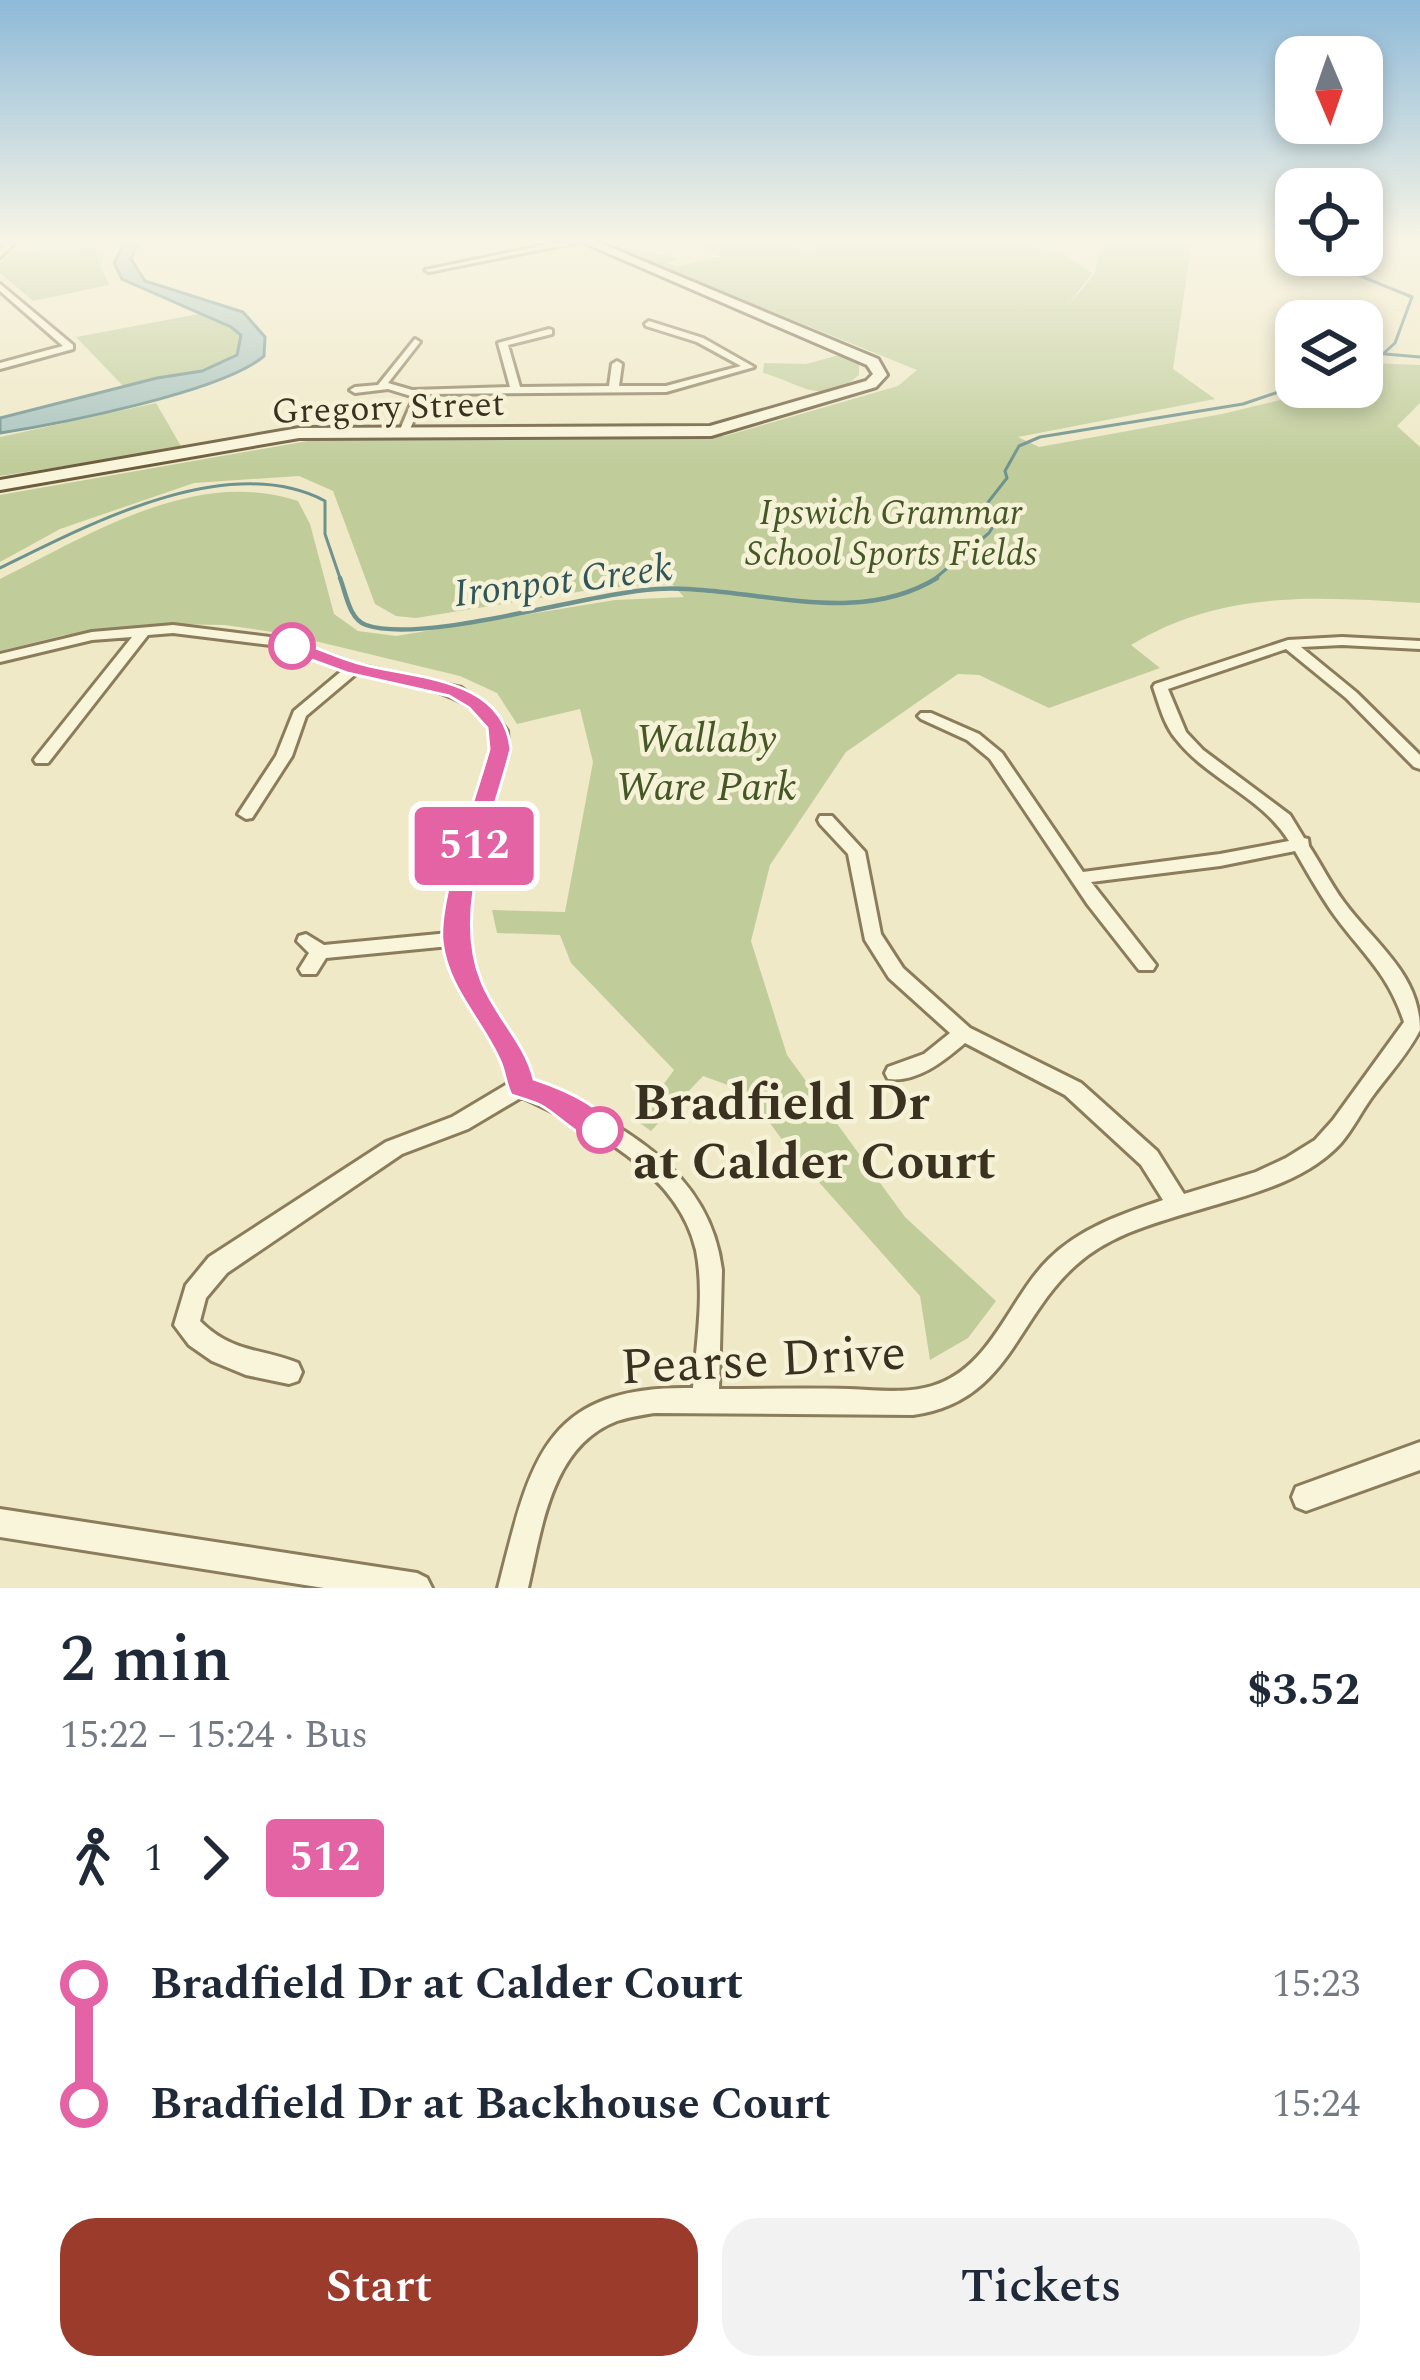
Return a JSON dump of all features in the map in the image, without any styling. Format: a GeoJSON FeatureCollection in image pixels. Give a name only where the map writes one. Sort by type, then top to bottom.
{"type":"FeatureCollection","features":[{"type":"Feature","properties":{"kind":"main road","name":"Gregory Street"},"geometry":{"type":"LineString","coordinates":[[0,485],[285,435],[711,430],[871,384],[880,372],[873,362],[758,315]]}},
{"type":"Feature","properties":{"kind":"street"},"geometry":{"type":"LineString","coordinates":[[0,366],[68,350],[68,344],[33,315]]}},
{"type":"Feature","properties":{"kind":"street"},"geometry":{"type":"LineString","coordinates":[[356,390],[678,388],[749,367],[700,340],[649,324]]}},
{"type":"Feature","properties":{"kind":"street"},"geometry":{"type":"LineString","coordinates":[[515,388],[503,343],[549,332]]}},
{"type":"Feature","properties":{"kind":"street"},"geometry":{"type":"LineString","coordinates":[[384,388],[382,383],[415,342]]}},
{"type":"Feature","properties":{"kind":"street"},"geometry":{"type":"LineString","coordinates":[[614,390],[617,364]]}},
{"type":"Feature","properties":{"kind":"street"},"geometry":{"type":"LineString","coordinates":[[404,432],[420,395],[416,391]]}},
{"type":"Feature","properties":{"kind":"street"},"geometry":{"type":"LineString","coordinates":[[42,760],[144,631]]}},
{"type":"Feature","properties":{"kind":"street"},"geometry":{"type":"LineString","coordinates":[[0,658],[92,637],[144,631],[220,632],[280,642],[354,668],[456,691],[477,703],[499,730],[500,749],[458,907],[455,939],[471,991],[514,1059],[521,1087]]}},
{"type":"Feature","properties":{"kind":"street"},"geometry":{"type":"LineString","coordinates":[[1288,644],[1420,645]]}},
{"type":"Feature","properties":{"kind":"street"},"geometry":{"type":"LineString","coordinates":[[1288,644],[1351,695],[1420,764]]}},
{"type":"Feature","properties":{"kind":"street","name":"Pearse Drive"},"geometry":{"type":"LineString","coordinates":[[513,1588],[538,1485],[574,1431],[593,1416],[624,1404],[893,1402],[938,1397],[972,1377],[1007,1340],[1068,1256],[1101,1233],[1247,1186],[1326,1144],[1417,1023],[1394,978],[1339,907],[1284,819],[1220,775],[1179,734],[1160,687],[1288,644]]}},
{"type":"Feature","properties":{"kind":"street"},"geometry":{"type":"LineString","coordinates":[[247,814],[284,756],[299,714],[354,668]]}},
{"type":"Feature","properties":{"kind":"street"},"geometry":{"type":"LineString","coordinates":[[926,716],[973,737],[997,756],[1146,964]]}},
{"type":"Feature","properties":{"kind":"street"},"geometry":{"type":"LineString","coordinates":[[826,820],[856,852],[872,935],[896,973],[963,1034],[1073,1089],[1149,1158],[1179,1206]]}},
{"type":"Feature","properties":{"kind":"street"},"geometry":{"type":"LineString","coordinates":[[1081,878],[1176,862],[1257,856],[1302,843]]}},
{"type":"Feature","properties":{"kind":"street"},"geometry":{"type":"LineString","coordinates":[[312,954],[455,939]]}},
{"type":"Feature","properties":{"kind":"street"},"geometry":{"type":"LineString","coordinates":[[895,1073],[931,1060],[963,1034]]}},
{"type":"Feature","properties":{"kind":"street"},"geometry":{"type":"LineString","coordinates":[[290,1372],[242,1364],[205,1346],[187,1324],[195,1293],[218,1265],[394,1148],[460,1123],[521,1087],[551,1096],[651,1162],[689,1202],[708,1252],[706,1401]]}},
{"type":"Feature","properties":{"kind":"street"},"geometry":{"type":"LineString","coordinates":[[1306,1497],[1420,1456]]}},
{"type":"Feature","properties":{"kind":"street"},"geometry":{"type":"LineString","coordinates":[[0,1523],[417,1588]]}},
{"type":"Feature","properties":{"kind":"green space"},"geometry":{"type":"Polygon","coordinates":[[[193,315],[208,315],[241,335],[237,355],[202,371],[124,387],[76,337],[193,315]]]}},
{"type":"Feature","properties":{"kind":"green space"},"geometry":{"type":"Polygon","coordinates":[[[781,315],[1181,315],[1173,369],[1215,399],[1018,437],[1039,447],[1275,401],[1275,408],[1383,408],[1383,364],[1420,365],[1420,403],[1397,426],[1420,447],[1420,603],[1308,599],[1200,614],[1131,645],[1160,668],[1049,708],[979,675],[958,674],[846,752],[770,865],[751,941],[787,1055],[905,1217],[996,1301],[968,1338],[930,1360],[920,1296],[786,1145],[747,1092],[703,1076],[651,1131],[637,1121],[674,1070],[571,963],[560,935],[497,933],[492,910],[565,912],[593,762],[580,709],[517,724],[497,693],[460,676],[286,634],[225,625],[157,624],[65,635],[0,651],[0,579],[144,511],[220,493],[259,493],[298,501],[310,524],[334,614],[358,631],[396,636],[615,600],[684,597],[672,584],[602,588],[416,618],[396,616],[375,604],[333,491],[299,476],[194,483],[60,529],[0,562],[0,495],[319,439],[725,436],[898,386],[917,370],[781,315]]]}},
{"type":"Feature","properties":{"kind":"green space"},"geometry":{"type":"Polygon","coordinates":[[[839,355],[859,364],[859,375],[833,390],[811,390],[763,373],[764,363],[806,364],[839,355]]]}},
{"type":"Feature","properties":{"kind":"green space"},"geometry":{"type":"Polygon","coordinates":[[[156,403],[182,448],[0,476],[0,437],[156,403]]]}},
{"type":"Feature","properties":{"kind":"water"},"geometry":{"type":"Polygon","coordinates":[[[204,315],[246,315],[265,337],[264,356],[178,394],[0,433],[0,418],[202,371],[237,355],[241,335],[204,315]]]}},
{"type":"Feature","properties":{"kind":"waterway"},"geometry":{"type":"LineString","coordinates":[[1384,353],[1395,343],[1405,315]]}},
{"type":"Feature","properties":{"kind":"waterway","name":"Ironpot Creek"},"geometry":{"type":"LineString","coordinates":[[1383,354],[1420,357]]}},
{"type":"Feature","properties":{"kind":"waterway","name":"Ironpot Creek"},"geometry":{"type":"LineString","coordinates":[[934,579],[989,533],[992,528],[982,510],[1007,478],[1005,471],[1019,446],[1040,437],[1243,404],[1275,393]]}},
{"type":"Feature","properties":{"kind":"waterway","name":"Ironpot Creek"},"geometry":{"type":"LineString","coordinates":[[0,568],[160,499],[246,484],[287,487],[325,501],[325,534],[341,581]]}},
{"type":"Feature","properties":{"kind":"waterway","name":"Ironpot Creek"},"geometry":{"type":"LineString","coordinates":[[340,578],[360,622],[392,629],[465,623],[657,589],[835,603],[904,593],[934,579]]}},
{"type":"Feature","properties":{"kind":"bus line","name":"512"},"geometry":{"type":"LineString","coordinates":[[292,646],[354,668],[456,691],[477,703],[498,728],[500,749],[458,907],[455,939],[460,962],[471,991],[517,1065],[521,1087],[551,1096],[600,1130]]}},
{"type":"Feature","properties":{"kind":"place","name":"Bradfield Dr at Calder Court"},"geometry":{"type":"Point","coordinates":[600,1130]}},
{"type":"Feature","properties":{"kind":"park label","name":"Ipswich Grammar School Sports Fields"},"geometry":{"type":"Point","coordinates":[891,532]}},
{"type":"Feature","properties":{"kind":"park label","name":"Wallaby Ware Park"},"geometry":{"type":"Point","coordinates":[706,761]}}]}
